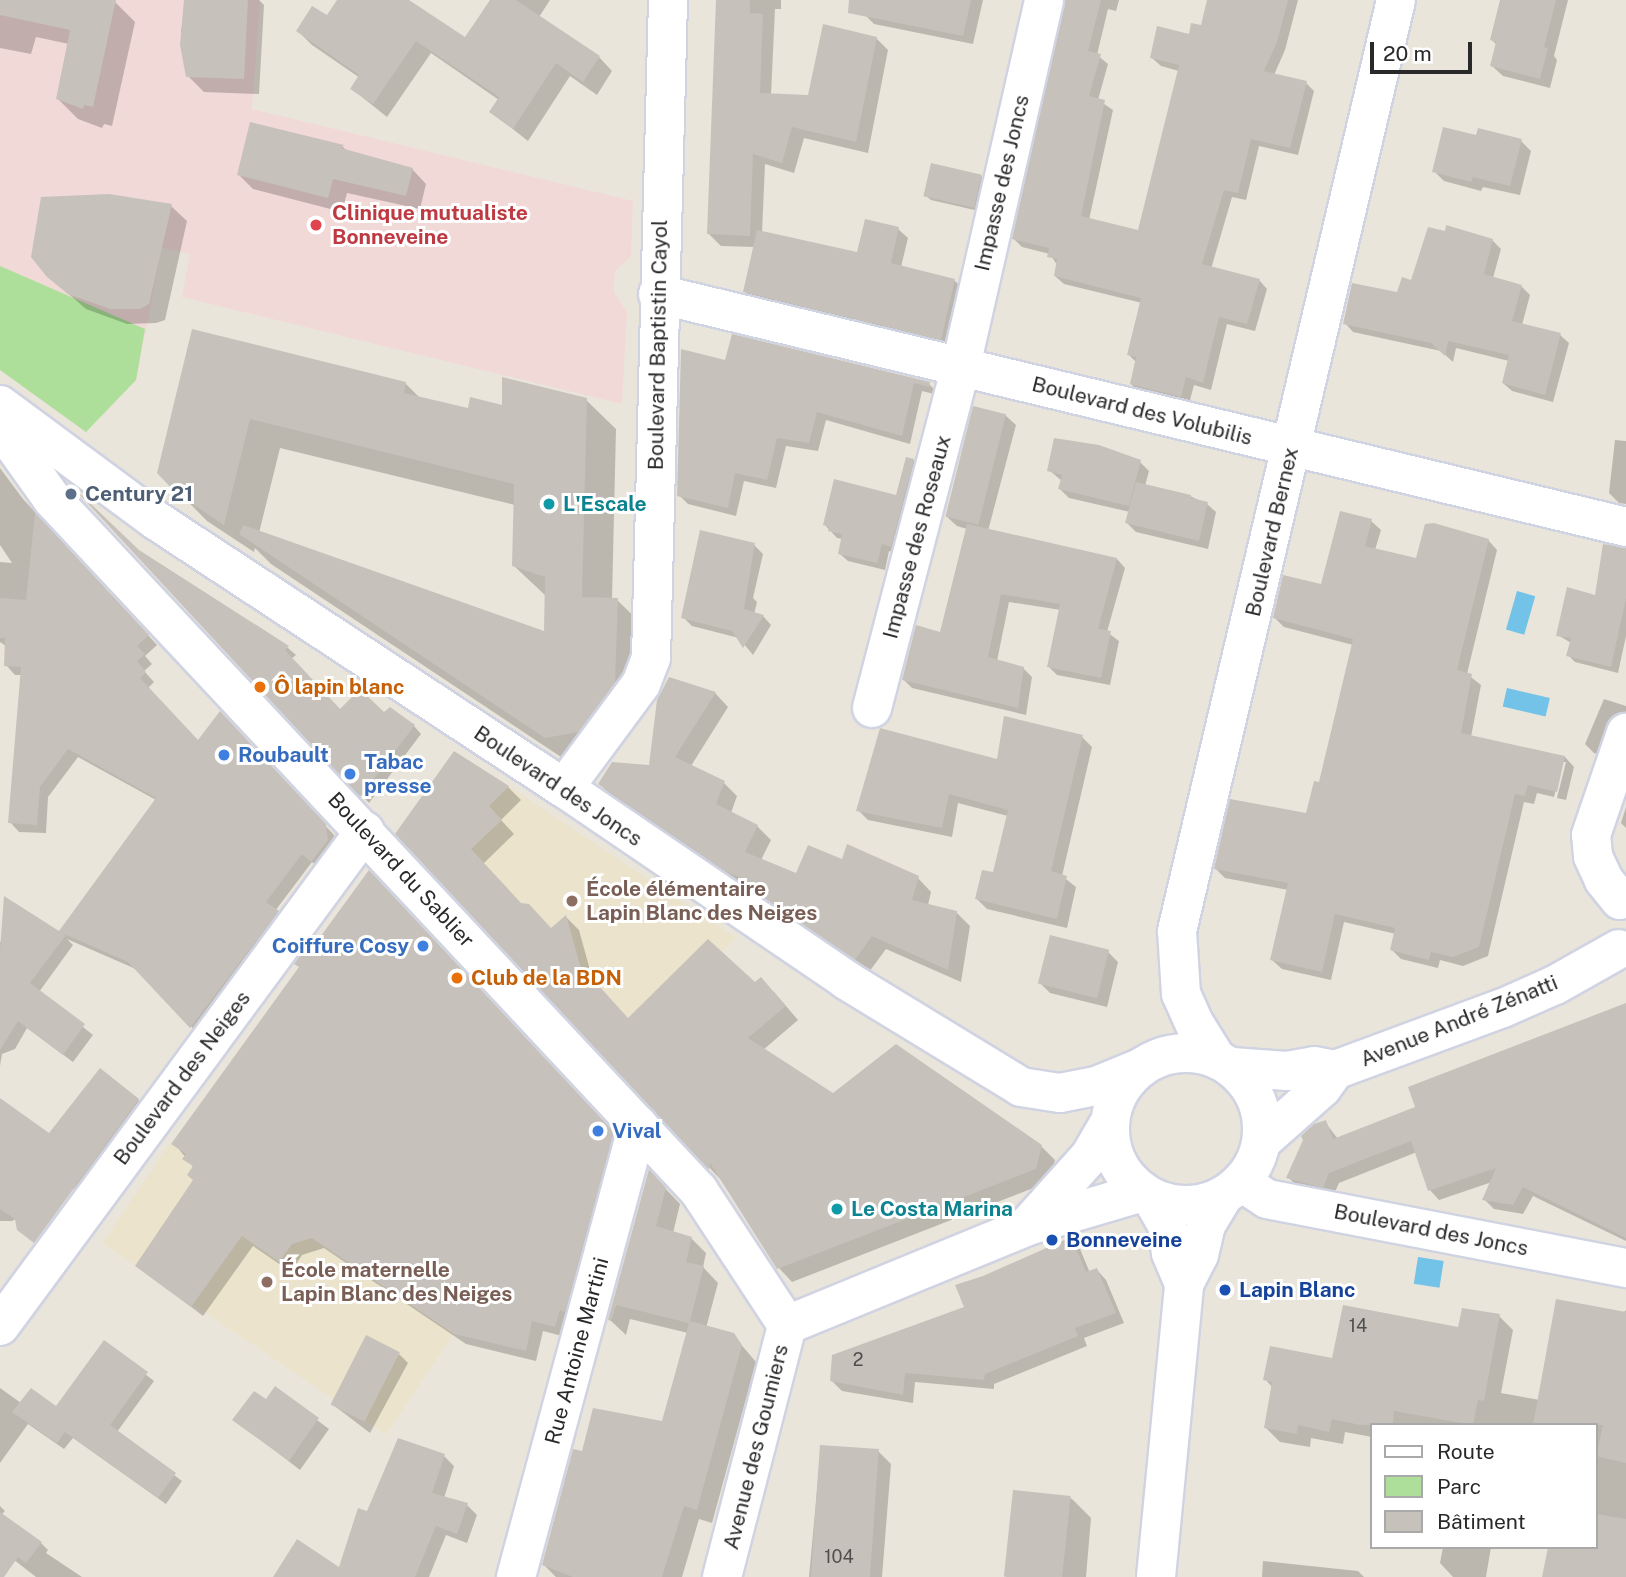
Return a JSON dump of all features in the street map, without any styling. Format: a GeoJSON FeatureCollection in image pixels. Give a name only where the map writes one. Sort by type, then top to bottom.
{"type":"FeatureCollection","features":[{"type":"Feature","properties":{"kind":"street","name":"Boulevard Baptistin Cayol"},"geometry":{"type":"LineString","coordinates":[[564,788],[627,705],[641,684],[651,658],[658,294],[668,0]]}},
{"type":"Feature","properties":{"kind":"street","name":"Impasse des Joncs"},"geometry":{"type":"LineString","coordinates":[[961,366],[1044,0]]}},
{"type":"Feature","properties":{"kind":"street","name":"Boulevard Bernex"},"geometry":{"type":"LineString","coordinates":[[1224,1063],[1195,1025],[1181,994],[1177,931],[1396,0]]}},
{"type":"Feature","properties":{"kind":"street","name":"Boulevard des Volubilis"},"geometry":{"type":"LineString","coordinates":[[658,294],[1626,527]]}},
{"type":"Feature","properties":{"kind":"street","name":"Impasse des Roseaux"},"geometry":{"type":"LineString","coordinates":[[872,708],[961,366]]}},
{"type":"Feature","properties":{"kind":"street","name":"Boulevard des Joncs"},"geometry":{"type":"LineString","coordinates":[[0,405],[157,521],[564,788],[846,981],[1021,1087],[1060,1093],[1096,1086],[1140,1068]]}},
{"type":"Feature","properties":{"kind":"street","name":"Boulevard du Sablier"},"geometry":{"type":"LineString","coordinates":[[0,426],[52,499],[699,1191],[787,1325]]}},
{"type":"Feature","properties":{"kind":"street"},"geometry":{"type":"LineString","coordinates":[[1622,952],[1611,924],[1623,897],[1604,880],[1593,856],[1591,835],[1626,733]]}},
{"type":"Feature","properties":{"kind":"street","name":"Boulevard des Neiges"},"geometry":{"type":"LineString","coordinates":[[0,1326],[365,831]]}},
{"type":"Feature","properties":{"kind":"street","name":"Avenue André Zénatti"},"geometry":{"type":"LineString","coordinates":[[1224,1063],[1287,1071],[1314,1066],[1335,1070],[1503,1008],[1622,952]]}},
{"type":"Feature","properties":{"kind":"street"},"geometry":{"type":"LineString","coordinates":[[1156,1577],[1184,1284],[1199,1255],[1206,1226],[1254,1163],[1262,1142],[1261,1114],[1251,1087],[1224,1063],[1191,1052],[1164,1056],[1140,1068],[1120,1092],[1110,1122],[1111,1142],[1117,1161],[1128,1178],[1147,1194],[1167,1225],[1171,1253],[1184,1284]]}},
{"type":"Feature","properties":{"kind":"street","name":"Avenue André Zénatti"},"geometry":{"type":"LineString","coordinates":[[1262,1142],[1322,1088],[1335,1070]]}},
{"type":"Feature","properties":{"kind":"street","name":"Avenue des Goumiers"},"geometry":{"type":"LineString","coordinates":[[1028,1226],[1090,1156],[1110,1122]]}},
{"type":"Feature","properties":{"kind":"street","name":"Rue Antoine Martini"},"geometry":{"type":"LineString","coordinates":[[516,1577],[638,1125]]}},
{"type":"Feature","properties":{"kind":"street","name":"Boulevard des Joncs"},"geometry":{"type":"LineString","coordinates":[[1232,1189],[1267,1199],[1626,1268]]}},
{"type":"Feature","properties":{"kind":"street"},"geometry":{"type":"LineString","coordinates":[[1147,1194],[1175,1205],[1200,1204],[1232,1189]]}},
{"type":"Feature","properties":{"kind":"street","name":"Avenue des Goumiers"},"geometry":{"type":"LineString","coordinates":[[722,1577],[787,1325],[1028,1226],[1147,1194]]}},
{"type":"Feature","properties":{"kind":"shaded area","name":"Clinique mutualiste Bonneveine"},"geometry":{"type":"Polygon","coordinates":[[[0,0],[260,0],[252,109],[633,201],[631,256],[615,271],[614,283],[614,292],[627,312],[622,404],[182,297],[190,254],[162,248],[136,380],[86,432],[0,370],[0,0]]]}},
{"type":"Feature","properties":{"kind":"shaded area","name":"École élémentaire Lapin Blanc des Neiges"},"geometry":{"type":"Polygon","coordinates":[[[509,786],[736,938],[610,1058],[429,864],[509,786]]]}},
{"type":"Feature","properties":{"kind":"shaded area","name":"École maternelle Lapin Blanc des Neiges"},"geometry":{"type":"Polygon","coordinates":[[[170,1143],[454,1334],[386,1435],[102,1243],[170,1143]]]}},
{"type":"Feature","properties":{"kind":"green space"},"geometry":{"type":"Polygon","coordinates":[[[0,266],[145,329],[136,380],[86,432],[0,370],[0,266]]]}},
{"type":"Feature","properties":{"kind":"water"},"geometry":{"type":"Polygon","coordinates":[[[1517,591],[1535,596],[1524,635],[1506,629],[1517,591]]]}},
{"type":"Feature","properties":{"kind":"water"},"geometry":{"type":"Polygon","coordinates":[[[1507,688],[1550,698],[1546,716],[1503,707],[1507,688]]]}},
{"type":"Feature","properties":{"kind":"water"},"geometry":{"type":"Polygon","coordinates":[[[1418,1257],[1444,1261],[1439,1288],[1414,1284],[1418,1257]]]}},
{"type":"Feature","properties":{"kind":"building"},"geometry":{"type":"Polygon","coordinates":[[[0,0],[116,0],[93,107],[84,105],[83,109],[56,99],[70,30],[0,15],[0,0]]]}},
{"type":"Feature","properties":{"kind":"building"},"geometry":{"type":"Polygon","coordinates":[[[184,0],[248,0],[244,79],[186,77],[180,45],[184,0]]]}},
{"type":"Feature","properties":{"kind":"building"},"geometry":{"type":"Polygon","coordinates":[[[337,0],[409,0],[465,37],[490,0],[516,0],[600,56],[583,82],[556,63],[513,129],[489,112],[499,97],[416,41],[373,104],[350,89],[359,75],[296,31],[312,6],[327,15],[337,0]]]}},
{"type":"Feature","properties":{"kind":"building"},"geometry":{"type":"Polygon","coordinates":[[[716,0],[750,0],[750,13],[763,14],[760,93],[808,95],[823,24],[877,37],[856,142],[792,127],[782,163],[753,154],[750,236],[707,234],[716,0]]]}},
{"type":"Feature","properties":{"kind":"building"},"geometry":{"type":"Polygon","coordinates":[[[849,0],[971,0],[963,36],[848,13],[849,0]]]}},
{"type":"Feature","properties":{"kind":"building"},"geometry":{"type":"Polygon","coordinates":[[[1065,0],[1101,0],[1088,51],[1101,54],[1089,96],[1105,100],[1081,216],[1138,230],[1179,65],[1150,58],[1157,26],[1189,34],[1191,23],[1201,25],[1207,0],[1288,0],[1277,42],[1264,71],[1307,81],[1290,148],[1251,139],[1238,193],[1224,190],[1202,264],[1260,279],[1247,324],[1219,317],[1203,383],[1186,377],[1181,397],[1130,384],[1136,357],[1127,355],[1141,298],[1054,276],[1057,259],[1047,257],[1049,248],[1012,239],[1065,0]]]}},
{"type":"Feature","properties":{"kind":"building"},"geometry":{"type":"Polygon","coordinates":[[[1500,0],[1556,0],[1544,47],[1548,48],[1540,79],[1490,66],[1496,42],[1490,40],[1500,0]]]}},
{"type":"Feature","properties":{"kind":"building"},"geometry":{"type":"Polygon","coordinates":[[[250,122],[344,145],[341,148],[413,168],[406,196],[333,179],[328,198],[237,175],[250,122]]]}},
{"type":"Feature","properties":{"kind":"building"},"geometry":{"type":"Polygon","coordinates":[[[1443,127],[1476,135],[1478,128],[1522,139],[1510,186],[1473,177],[1471,182],[1432,172],[1443,127]]]}},
{"type":"Feature","properties":{"kind":"building"},"geometry":{"type":"Polygon","coordinates":[[[931,163],[982,175],[974,208],[923,196],[931,163]]]}},
{"type":"Feature","properties":{"kind":"building"},"geometry":{"type":"Polygon","coordinates":[[[109,194],[172,204],[149,304],[140,309],[110,309],[68,294],[47,277],[31,257],[41,197],[109,194]]]}},
{"type":"Feature","properties":{"kind":"building"},"geometry":{"type":"Polygon","coordinates":[[[865,219],[899,227],[891,263],[955,279],[941,340],[743,292],[757,230],[857,252],[865,219]]]}},
{"type":"Feature","properties":{"kind":"building"},"geometry":{"type":"Polygon","coordinates":[[[1446,225],[1493,239],[1484,274],[1522,285],[1512,321],[1561,333],[1545,395],[1502,383],[1509,355],[1448,341],[1445,356],[1431,343],[1343,324],[1352,283],[1397,292],[1402,277],[1411,280],[1428,227],[1445,231],[1446,225]]]}},
{"type":"Feature","properties":{"kind":"building","name":"L'Escale"},"geometry":{"type":"Polygon","coordinates":[[[192,329],[406,382],[404,393],[468,408],[470,397],[502,405],[502,377],[587,398],[582,597],[618,598],[615,683],[579,732],[545,738],[239,534],[243,525],[544,631],[545,577],[512,566],[514,484],[250,419],[224,525],[175,492],[157,473],[192,329]]]}},
{"type":"Feature","properties":{"kind":"building"},"geometry":{"type":"Polygon","coordinates":[[[732,334],[930,382],[929,387],[914,383],[902,436],[817,412],[809,443],[777,438],[767,480],[735,473],[728,508],[677,496],[681,349],[725,360],[732,334]]]}},
{"type":"Feature","properties":{"kind":"building"},"geometry":{"type":"Polygon","coordinates":[[[973,406],[1006,414],[978,525],[945,517],[973,406]]]}},
{"type":"Feature","properties":{"kind":"building"},"geometry":{"type":"Polygon","coordinates":[[[1054,438],[1099,445],[1141,460],[1129,506],[1058,489],[1062,475],[1047,471],[1054,438]]]}},
{"type":"Feature","properties":{"kind":"building"},"geometry":{"type":"Polygon","coordinates":[[[906,457],[914,459],[891,547],[882,544],[877,563],[838,554],[842,534],[828,531],[829,527],[823,525],[834,479],[896,495],[906,457]]]}},
{"type":"Feature","properties":{"kind":"building"},"geometry":{"type":"Polygon","coordinates":[[[67,481],[139,550],[289,646],[285,650],[340,709],[360,689],[384,712],[390,707],[415,725],[360,797],[67,481]]]}},
{"type":"Feature","properties":{"kind":"building"},"geometry":{"type":"Polygon","coordinates":[[[1136,482],[1191,495],[1191,498],[1208,502],[1199,541],[1125,523],[1136,482]]]}},
{"type":"Feature","properties":{"kind":"building"},"geometry":{"type":"Polygon","coordinates":[[[1340,511],[1372,519],[1365,546],[1416,558],[1425,524],[1434,523],[1489,539],[1457,670],[1472,674],[1461,733],[1565,756],[1557,792],[1528,785],[1525,796],[1515,794],[1479,947],[1453,957],[1431,952],[1429,960],[1390,950],[1395,928],[1335,914],[1322,972],[1270,960],[1288,883],[1214,869],[1230,799],[1306,813],[1314,781],[1319,782],[1353,639],[1273,618],[1283,575],[1321,584],[1340,511]]]}},
{"type":"Feature","properties":{"kind":"building"},"geometry":{"type":"Polygon","coordinates":[[[35,513],[149,635],[137,646],[145,654],[137,661],[146,672],[140,678],[198,740],[220,711],[326,824],[328,840],[311,862],[302,854],[266,902],[279,911],[190,1028],[128,962],[62,933],[66,935],[30,983],[85,1024],[63,1055],[18,1021],[0,1050],[0,950],[4,896],[59,931],[156,798],[68,749],[40,787],[37,825],[8,823],[21,667],[4,666],[5,638],[0,638],[0,598],[26,600],[35,513]]]}},
{"type":"Feature","properties":{"kind":"building"},"geometry":{"type":"Polygon","coordinates":[[[967,524],[1117,558],[1098,629],[1111,631],[1101,678],[1047,667],[1060,604],[1001,594],[988,657],[1024,667],[1018,708],[902,680],[916,625],[940,632],[967,524]]]}},
{"type":"Feature","properties":{"kind":"building"},"geometry":{"type":"Polygon","coordinates":[[[700,530],[755,543],[744,609],[764,615],[743,648],[732,631],[681,618],[700,530]]]}},
{"type":"Feature","properties":{"kind":"building"},"geometry":{"type":"Polygon","coordinates":[[[1603,544],[1626,548],[1626,598],[1611,667],[1566,656],[1571,638],[1556,636],[1567,587],[1595,595],[1603,544]]]}},
{"type":"Feature","properties":{"kind":"building"},"geometry":{"type":"Polygon","coordinates":[[[669,677],[716,692],[675,757],[725,781],[716,804],[758,825],[745,852],[796,873],[808,845],[842,859],[847,844],[919,876],[912,900],[957,911],[948,970],[872,936],[855,960],[762,897],[766,889],[725,871],[598,784],[612,762],[649,765],[657,700],[669,677]]]}},
{"type":"Feature","properties":{"kind":"building"},"geometry":{"type":"Polygon","coordinates":[[[1004,716],[1083,735],[1051,871],[1067,876],[1057,919],[975,899],[982,870],[993,872],[1008,810],[949,794],[942,828],[856,811],[880,728],[997,759],[1004,716]]]}},
{"type":"Feature","properties":{"kind":"building"},"geometry":{"type":"Polygon","coordinates":[[[454,751],[509,786],[489,806],[502,820],[471,849],[521,903],[529,904],[551,928],[566,915],[580,965],[628,1018],[708,939],[755,982],[761,977],[786,1006],[748,1038],[833,1093],[896,1044],[1042,1145],[1036,1169],[777,1269],[710,1163],[709,1170],[395,834],[454,751]]]}},
{"type":"Feature","properties":{"kind":"building"},"geometry":{"type":"Polygon","coordinates":[[[369,870],[614,1132],[565,1312],[560,1310],[555,1327],[532,1321],[526,1351],[454,1334],[312,1238],[292,1244],[279,1262],[242,1236],[191,1307],[135,1266],[193,1180],[187,1175],[193,1166],[182,1159],[186,1154],[171,1144],[299,967],[294,964],[314,937],[318,940],[369,870]]]}},
{"type":"Feature","properties":{"kind":"building"},"geometry":{"type":"Polygon","coordinates":[[[1050,935],[1109,950],[1097,998],[1038,984],[1050,935]]]}},
{"type":"Feature","properties":{"kind":"building"},"geometry":{"type":"Polygon","coordinates":[[[1626,1003],[1626,1238],[1523,1187],[1513,1205],[1482,1200],[1496,1168],[1428,1191],[1411,1141],[1329,1173],[1323,1188],[1286,1178],[1303,1140],[1301,1136],[1314,1124],[1326,1120],[1333,1139],[1415,1107],[1408,1087],[1626,1003]]]}},
{"type":"Feature","properties":{"kind":"building"},"geometry":{"type":"Polygon","coordinates":[[[100,1068],[139,1099],[34,1243],[17,1230],[15,1219],[0,1209],[0,1098],[49,1133],[100,1068]]]}},
{"type":"Feature","properties":{"kind":"building"},"geometry":{"type":"Polygon","coordinates":[[[649,1169],[666,1188],[656,1226],[692,1237],[686,1262],[704,1266],[690,1321],[734,1333],[742,1345],[697,1510],[684,1506],[662,1577],[573,1577],[542,1565],[573,1449],[582,1451],[593,1408],[662,1421],[689,1323],[616,1305],[611,1321],[608,1320],[649,1169]]]}},
{"type":"Feature","properties":{"kind":"building"},"geometry":{"type":"Polygon","coordinates":[[[1071,1237],[1086,1272],[1097,1268],[1116,1313],[1075,1328],[1078,1336],[985,1374],[984,1380],[905,1373],[903,1395],[830,1381],[832,1355],[964,1307],[955,1285],[983,1276],[1071,1237]]]}},
{"type":"Feature","properties":{"kind":"building"},"geometry":{"type":"Polygon","coordinates":[[[1556,1299],[1626,1312],[1626,1463],[1598,1456],[1603,1425],[1533,1423],[1556,1299]]]}},
{"type":"Feature","properties":{"kind":"building"},"geometry":{"type":"Polygon","coordinates":[[[1343,1305],[1458,1327],[1462,1308],[1500,1314],[1484,1401],[1478,1400],[1473,1423],[1394,1411],[1393,1423],[1360,1425],[1332,1419],[1329,1432],[1298,1425],[1297,1434],[1264,1428],[1272,1382],[1263,1380],[1270,1346],[1332,1358],[1343,1305]]]}},
{"type":"Feature","properties":{"kind":"building"},"geometry":{"type":"Polygon","coordinates":[[[366,1335],[400,1352],[364,1422],[331,1404],[366,1335]]]}},
{"type":"Feature","properties":{"kind":"building"},"geometry":{"type":"Polygon","coordinates":[[[104,1340],[148,1372],[110,1425],[176,1473],[158,1498],[65,1432],[57,1443],[12,1412],[31,1388],[56,1406],[104,1340]]]}},
{"type":"Feature","properties":{"kind":"building"},"geometry":{"type":"Polygon","coordinates":[[[275,1386],[319,1418],[289,1461],[232,1420],[254,1391],[266,1399],[275,1386]]]}},
{"type":"Feature","properties":{"kind":"building"},"geometry":{"type":"Polygon","coordinates":[[[398,1438],[445,1454],[432,1493],[468,1503],[457,1534],[436,1526],[415,1577],[273,1577],[297,1539],[339,1567],[358,1508],[367,1511],[398,1438]]]}},
{"type":"Feature","properties":{"kind":"building"},"geometry":{"type":"Polygon","coordinates":[[[820,1445],[879,1449],[870,1577],[811,1577],[820,1445]]]}},
{"type":"Feature","properties":{"kind":"building"},"geometry":{"type":"Polygon","coordinates":[[[1013,1490],[1071,1496],[1062,1577],[1004,1577],[1013,1490]]]}},
{"type":"Feature","properties":{"kind":"building"},"geometry":{"type":"Polygon","coordinates":[[[0,1512],[42,1542],[26,1563],[18,1557],[4,1577],[0,1577],[0,1512]]]}},
{"type":"Feature","properties":{"kind":"building"},"geometry":{"type":"Polygon","coordinates":[[[1598,1514],[1626,1519],[1626,1577],[1542,1577],[1548,1549],[1598,1549],[1598,1514]]]}},
{"type":"Feature","properties":{"kind":"place","name":"Clinique mutualiste Bonneveine"},"geometry":{"type":"Point","coordinates":[316,225]}},
{"type":"Feature","properties":{"kind":"place","name":"Century 21"},"geometry":{"type":"Point","coordinates":[71,494]}},
{"type":"Feature","properties":{"kind":"place","name":"L'Escale"},"geometry":{"type":"Point","coordinates":[549,504]}},
{"type":"Feature","properties":{"kind":"place","name":"Ô lapin blanc"},"geometry":{"type":"Point","coordinates":[260,687]}},
{"type":"Feature","properties":{"kind":"place","name":"Roubault"},"geometry":{"type":"Point","coordinates":[224,755]}},
{"type":"Feature","properties":{"kind":"place","name":"Tabac presse"},"geometry":{"type":"Point","coordinates":[350,774]}},
{"type":"Feature","properties":{"kind":"place","name":"École élémentaire Lapin Blanc des Neiges"},"geometry":{"type":"Point","coordinates":[572,901]}},
{"type":"Feature","properties":{"kind":"place","name":"Coiffure Cosy"},"geometry":{"type":"Point","coordinates":[423,946]}},
{"type":"Feature","properties":{"kind":"place","name":"Club de la BDN"},"geometry":{"type":"Point","coordinates":[457,978]}},
{"type":"Feature","properties":{"kind":"place","name":"Vival"},"geometry":{"type":"Point","coordinates":[598,1131]}},
{"type":"Feature","properties":{"kind":"place","name":"Le Costa Marina"},"geometry":{"type":"Point","coordinates":[837,1209]}},
{"type":"Feature","properties":{"kind":"place","name":"Bonneveine"},"geometry":{"type":"Point","coordinates":[1052,1240]}},
{"type":"Feature","properties":{"kind":"place","name":"École maternelle Lapin Blanc des Neiges"},"geometry":{"type":"Point","coordinates":[267,1282]}},
{"type":"Feature","properties":{"kind":"place","name":"Lapin Blanc"},"geometry":{"type":"Point","coordinates":[1225,1290]}}]}
